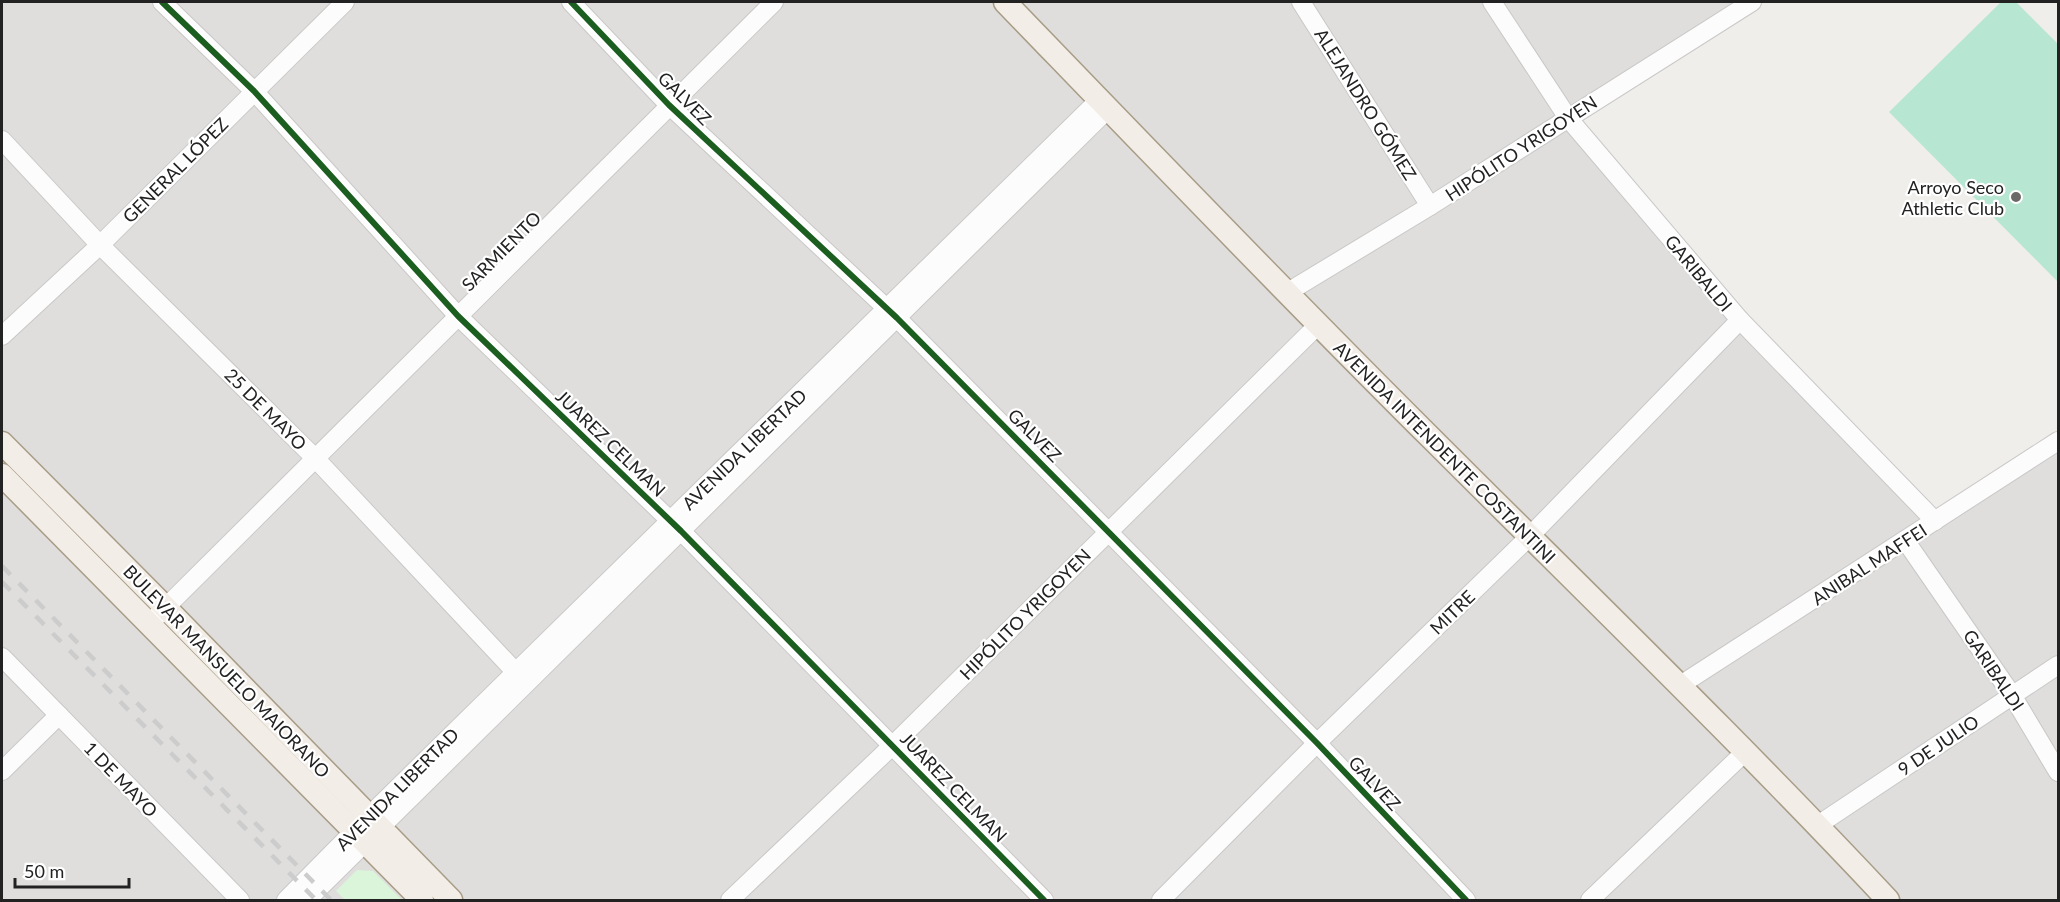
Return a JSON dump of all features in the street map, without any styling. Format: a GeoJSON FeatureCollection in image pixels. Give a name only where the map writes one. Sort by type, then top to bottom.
{"type":"FeatureCollection","features":[{"type":"Feature","properties":{"kind":"main road","name":"AVENIDA INTENDENTE COSTANTINI"},"geometry":{"type":"LineString","coordinates":[[1008,2],[1318,325],[1818,825],[1888,900]]}},
{"type":"Feature","properties":{"kind":"main road","name":"BULEVAR MANSUELO MAIORANO"},"geometry":{"type":"LineString","coordinates":[[2,443],[165,607],[366,830],[422,900]]}},
{"type":"Feature","properties":{"kind":"main road","name":"BULEVAR MANSUELO MAIORANO"},"geometry":{"type":"LineString","coordinates":[[2,475],[148,624],[366,830],[451,900]]}},
{"type":"Feature","properties":{"kind":"street","name":"JUAREZ CELMAN"},"geometry":{"type":"LineString","coordinates":[[162,2],[254,91],[458,316],[676,526],[1044,900]]}},
{"type":"Feature","properties":{"kind":"street","name":"GENERAL LÓPEZ"},"geometry":{"type":"LineString","coordinates":[[2,336],[100,245],[345,2]]}},
{"type":"Feature","properties":{"kind":"street","name":"GALVEZ"},"geometry":{"type":"LineString","coordinates":[[572,2],[669,105],[892,313],[1317,743],[1466,900]]}},
{"type":"Feature","properties":{"kind":"street","name":"SARMIENTO"},"geometry":{"type":"LineString","coordinates":[[148,624],[774,2]]}},
{"type":"Feature","properties":{"kind":"street","name":"ALEJANDRO GÓMEZ"},"geometry":{"type":"LineString","coordinates":[[1301,2],[1430,206]]}},
{"type":"Feature","properties":{"kind":"street","name":"GARIBALDI"},"geometry":{"type":"LineString","coordinates":[[1492,2],[1568,118],[1740,320],[1935,521]]}},
{"type":"Feature","properties":{"kind":"street","name":"HIPÓLITO YRIGOYEN"},"geometry":{"type":"LineString","coordinates":[[1288,292],[1430,206],[1568,118],[1728,7],[1752,2]]}},
{"type":"Feature","properties":{"kind":"street","name":"AVENIDA LIBERTAD"},"geometry":{"type":"LineString","coordinates":[[286,900],[366,830],[1104,104]]}},
{"type":"Feature","properties":{"kind":"street","name":"25 DE MAYO"},"geometry":{"type":"LineString","coordinates":[[2,140],[100,245],[315,458],[522,678]]}},
{"type":"Feature","properties":{"kind":"street","name":"MITRE"},"geometry":{"type":"LineString","coordinates":[[1161,900],[1317,743],[1529,537],[1740,320]]}},
{"type":"Feature","properties":{"kind":"street","name":"HIPÓLITO YRIGOYEN"},"geometry":{"type":"LineString","coordinates":[[730,900],[892,746],[1318,325]]}},
{"type":"Feature","properties":{"kind":"street","name":"ANIBAL MAFFEI"},"geometry":{"type":"LineString","coordinates":[[1679,686],[2058,441]]}},
{"type":"Feature","properties":{"kind":"street","name":"GARIBALDI"},"geometry":{"type":"LineString","coordinates":[[1905,540],[2012,695],[2058,772]]}},
{"type":"Feature","properties":{"kind":"street","name":"1 DE MAYO"},"geometry":{"type":"LineString","coordinates":[[2,657],[240,900]]}},
{"type":"Feature","properties":{"kind":"street","name":"9 DE JULIO"},"geometry":{"type":"LineString","coordinates":[[1818,825],[2058,665]]}},
{"type":"Feature","properties":{"kind":"street"},"geometry":{"type":"LineString","coordinates":[[2,771],[59,716]]}},
{"type":"Feature","properties":{"kind":"street"},"geometry":{"type":"LineString","coordinates":[[1590,900],[1745,752]]}},
{"type":"Feature","properties":{"kind":"street","name":"AVENIDA LIBERTAD"},"geometry":{"type":"LineString","coordinates":[[307,900],[366,830]]}},
{"type":"Feature","properties":{"kind":"shaded area"},"geometry":{"type":"Polygon","coordinates":[[[2,2],[1752,2],[1568,118],[1935,521],[2058,441],[2058,900],[2,900],[2,2]]]}},
{"type":"Feature","properties":{"kind":"green space","name":"Arroyo Seco Athletic Club"},"geometry":{"type":"Polygon","coordinates":[[[2001,2],[2016,2],[2058,44],[2058,282],[1889,112],[2001,2]]]}},
{"type":"Feature","properties":{"kind":"green space"},"geometry":{"type":"Polygon","coordinates":[[[357,870],[373,871],[402,900],[345,900],[336,891],[357,870]]]}},
{"type":"Feature","properties":{"kind":"railway"},"geometry":{"type":"LineString","coordinates":[[2,566],[331,900]]}},
{"type":"Feature","properties":{"kind":"railway"},"geometry":{"type":"LineString","coordinates":[[2,582],[316,900]]}},
{"type":"Feature","properties":{"kind":"cycle path"},"geometry":{"type":"LineString","coordinates":[[162,2],[254,91],[458,316],[681,531],[1044,900]]}},
{"type":"Feature","properties":{"kind":"cycle path"},"geometry":{"type":"LineString","coordinates":[[571,2],[669,105],[897,318],[1317,743],[1466,900]]}},
{"type":"Feature","properties":{"kind":"place","name":"Arroyo Seco Athletic Club"},"geometry":{"type":"Point","coordinates":[2016,197]}}]}
